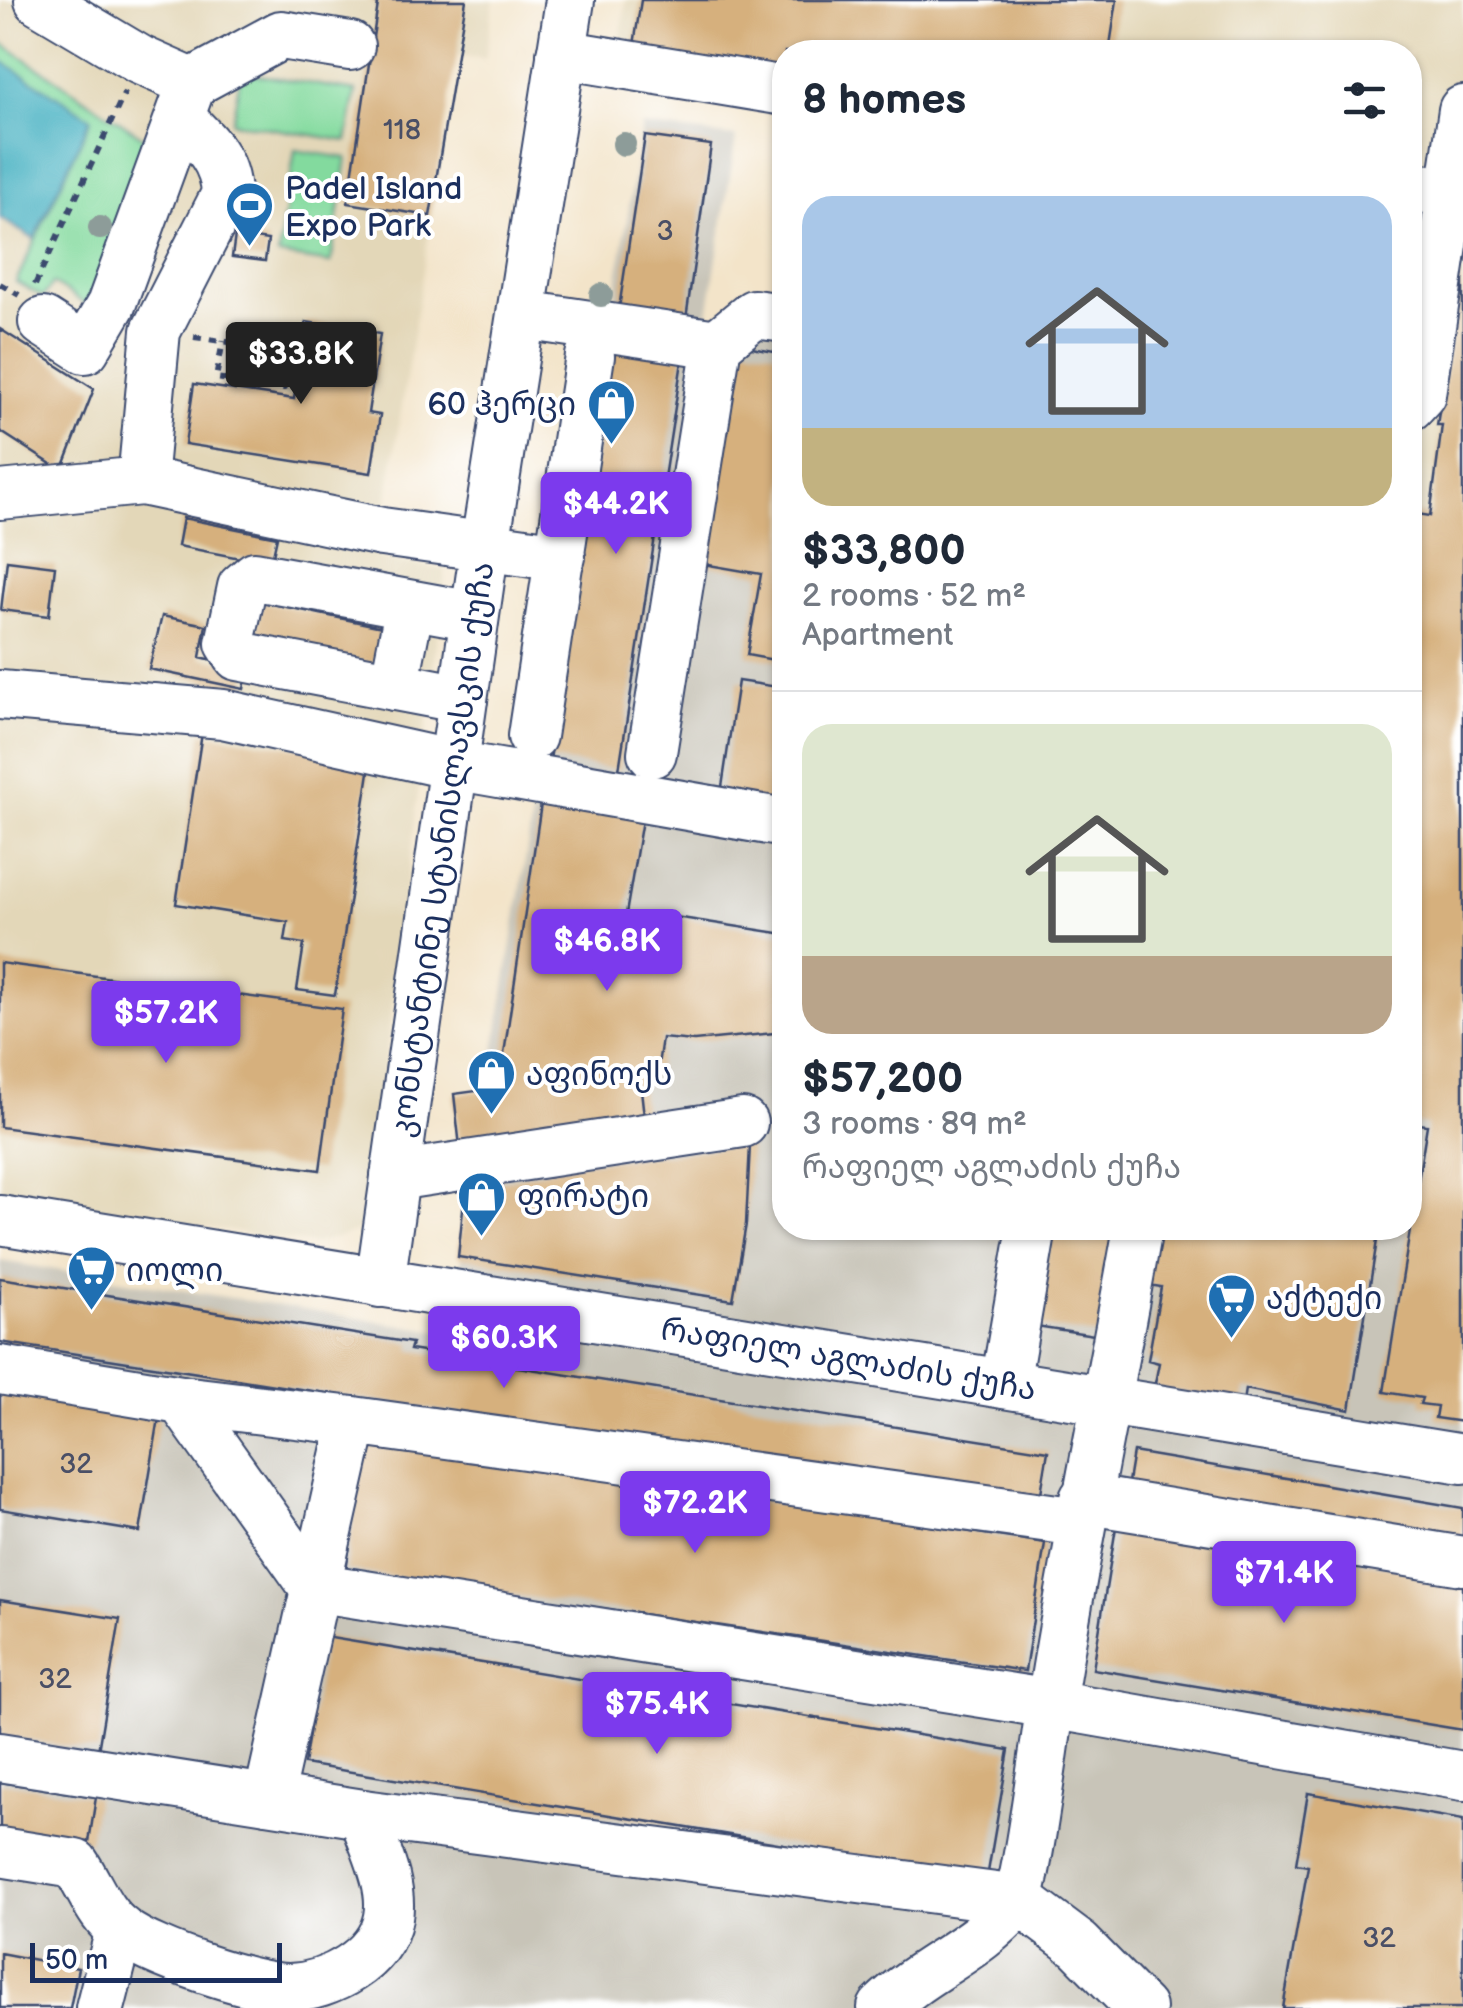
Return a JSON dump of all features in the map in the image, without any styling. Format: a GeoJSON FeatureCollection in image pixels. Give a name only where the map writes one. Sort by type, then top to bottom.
{"type":"FeatureCollection","features":[{"type":"Feature","properties":{"kind":"street"},"geometry":{"type":"LineString","coordinates":[[39,0],[140,60],[187,101],[226,172],[226,194],[156,331],[142,481]]}},
{"type":"Feature","properties":{"kind":"street","name":"კონსტანტინე სტანისლავსკის ქუჩა"},"geometry":{"type":"LineString","coordinates":[[380,1284],[474,616],[570,0]]}},
{"type":"Feature","properties":{"kind":"street"},"geometry":{"type":"LineString","coordinates":[[34,311],[85,348],[110,305],[187,101],[281,35],[350,46]]}},
{"type":"Feature","properties":{"kind":"street"},"geometry":{"type":"LineString","coordinates":[[561,54],[772,89]]}},
{"type":"Feature","properties":{"kind":"street"},"geometry":{"type":"LineString","coordinates":[[1422,371],[1430,190],[1463,110]]}},
{"type":"Feature","properties":{"kind":"street"},"geometry":{"type":"LineString","coordinates":[[652,752],[717,344],[754,314],[772,316]]}},
{"type":"Feature","properties":{"kind":"street"},"geometry":{"type":"LineString","coordinates":[[523,315],[717,344]]}},
{"type":"Feature","properties":{"kind":"street"},"geometry":{"type":"LineString","coordinates":[[532,736],[590,356]]}},
{"type":"Feature","properties":{"kind":"street"},"geometry":{"type":"LineString","coordinates":[[0,495],[142,481],[382,532],[560,557]]}},
{"type":"Feature","properties":{"kind":"street"},"geometry":{"type":"LineString","coordinates":[[463,700],[238,656],[230,643],[242,587],[255,576],[474,616]]}},
{"type":"Feature","properties":{"kind":"street"},"geometry":{"type":"LineString","coordinates":[[394,686],[410,605]]}},
{"type":"Feature","properties":{"kind":"street"},"geometry":{"type":"LineString","coordinates":[[0,695],[222,714],[453,765],[772,821]]}},
{"type":"Feature","properties":{"kind":"street"},"geometry":{"type":"LineString","coordinates":[[395,1176],[528,1159],[742,1123]]}},
{"type":"Feature","properties":{"kind":"street","name":"რაფიელ აგლაძის ქუჩა"},"geometry":{"type":"LineString","coordinates":[[0,1220],[1463,1459]]}},
{"type":"Feature","properties":{"kind":"street"},"geometry":{"type":"LineString","coordinates":[[1005,1384],[1030,1240]]}},
{"type":"Feature","properties":{"kind":"street"},"geometry":{"type":"LineString","coordinates":[[882,2008],[908,1982],[964,1952],[1020,1900],[1082,1510],[1108,1401],[1136,1240]]}},
{"type":"Feature","properties":{"kind":"street"},"geometry":{"type":"LineString","coordinates":[[0,1370],[181,1400],[1463,1560]]}},
{"type":"Feature","properties":{"kind":"street"},"geometry":{"type":"LineString","coordinates":[[181,1400],[314,1587],[1051,1704],[1463,1776]]}},
{"type":"Feature","properties":{"kind":"street"},"geometry":{"type":"LineString","coordinates":[[268,1800],[353,1421]]}},
{"type":"Feature","properties":{"kind":"street"},"geometry":{"type":"LineString","coordinates":[[0,1757],[363,1814],[1020,1900],[1079,1945],[1142,2008]]}},
{"type":"Feature","properties":{"kind":"street"},"geometry":{"type":"LineString","coordinates":[[0,1852],[75,1864],[96,1904],[120,1930],[188,1963],[287,1988],[325,1982],[374,1947],[388,1920],[390,1894],[363,1814]]}},
{"type":"Feature","properties":{"kind":"street"},"geometry":{"type":"LineString","coordinates":[[100,2008],[120,1930]]}},
{"type":"Feature","properties":{"kind":"path"},"geometry":{"type":"LineString","coordinates":[[34,311],[140,60]]}},
{"type":"Feature","properties":{"kind":"path"},"geometry":{"type":"LineString","coordinates":[[223,341],[216,378],[284,388],[290,351]]}},
{"type":"Feature","properties":{"kind":"shaded area"},"geometry":{"type":"Polygon","coordinates":[[[0,0],[494,0],[485,59],[457,55],[378,558],[445,570],[365,1229],[313,1244],[0,1195],[0,0]]]}},
{"type":"Feature","properties":{"kind":"shaded area"},"geometry":{"type":"Polygon","coordinates":[[[626,0],[1463,0],[1463,260],[1437,424],[1442,425],[1429,516],[1422,515],[1422,40],[772,40],[772,54],[615,76],[626,0]]]}},
{"type":"Feature","properties":{"kind":"shaded area"},"geometry":{"type":"Polygon","coordinates":[[[642,126],[736,137],[707,321],[772,329],[772,1240],[1422,1240],[1422,514],[1430,515],[1442,426],[1437,425],[1463,260],[1463,2008],[0,2008],[0,1261],[450,1333],[642,126]]]}},
{"type":"Feature","properties":{"kind":"green space"},"geometry":{"type":"Polygon","coordinates":[[[0,42],[161,149],[91,308],[53,283],[43,297],[16,282],[91,119],[0,60],[0,42]]]}},
{"type":"Feature","properties":{"kind":"green space"},"geometry":{"type":"Polygon","coordinates":[[[241,72],[356,91],[347,141],[232,122],[241,72]]]}},
{"type":"Feature","properties":{"kind":"green space"},"geometry":{"type":"Polygon","coordinates":[[[295,150],[347,158],[331,263],[278,255],[295,150]]]}},
{"type":"Feature","properties":{"kind":"water"},"geometry":{"type":"Polygon","coordinates":[[[0,60],[91,118],[34,239],[0,218],[0,60]]]}},
{"type":"Feature","properties":{"kind":"building"},"geometry":{"type":"Polygon","coordinates":[[[367,0],[466,0],[430,216],[348,203],[378,4],[367,0]]]}},
{"type":"Feature","properties":{"kind":"building"},"geometry":{"type":"Polygon","coordinates":[[[641,0],[1117,0],[1111,40],[772,40],[772,76],[632,58],[641,0]]]}},
{"type":"Feature","properties":{"kind":"building"},"geometry":{"type":"Polygon","coordinates":[[[645,136],[711,145],[685,326],[618,315],[645,136]]]}},
{"type":"Feature","properties":{"kind":"building","name":"Padel Island Expo Park"},"geometry":{"type":"Polygon","coordinates":[[[235,235],[268,240],[265,261],[232,257],[235,235]]]}},
{"type":"Feature","properties":{"kind":"building"},"geometry":{"type":"Polygon","coordinates":[[[1463,273],[1463,1422],[1435,1418],[1437,1406],[1420,1404],[1422,1398],[1384,1392],[1408,1240],[1422,1240],[1422,1156],[1427,1125],[1422,1124],[1422,515],[1430,516],[1442,425],[1437,425],[1463,273]]]}},
{"type":"Feature","properties":{"kind":"building"},"geometry":{"type":"Polygon","coordinates":[[[306,322],[380,334],[368,413],[380,415],[371,473],[185,444],[194,384],[294,399],[306,322]]]}},
{"type":"Feature","properties":{"kind":"building"},"geometry":{"type":"Polygon","coordinates":[[[0,329],[94,389],[62,471],[0,431],[0,329]]]}},
{"type":"Feature","properties":{"kind":"building"},"geometry":{"type":"Polygon","coordinates":[[[613,344],[683,355],[619,770],[550,760],[613,344]]]}},
{"type":"Feature","properties":{"kind":"building"},"geometry":{"type":"Polygon","coordinates":[[[741,346],[772,352],[772,660],[747,655],[761,574],[703,564],[741,346]]]}},
{"type":"Feature","properties":{"kind":"building"},"geometry":{"type":"Polygon","coordinates":[[[183,518],[277,537],[271,564],[178,546],[183,518]]]}},
{"type":"Feature","properties":{"kind":"building"},"geometry":{"type":"Polygon","coordinates":[[[7,560],[55,566],[49,616],[1,610],[7,560]]]}},
{"type":"Feature","properties":{"kind":"building"},"geometry":{"type":"Polygon","coordinates":[[[263,602],[382,627],[374,664],[255,639],[263,602]]]}},
{"type":"Feature","properties":{"kind":"building"},"geometry":{"type":"Polygon","coordinates":[[[162,616],[206,625],[200,657],[248,668],[244,689],[149,669],[162,616]]]}},
{"type":"Feature","properties":{"kind":"building"},"geometry":{"type":"Polygon","coordinates":[[[738,681],[772,686],[772,815],[719,807],[738,681]]]}},
{"type":"Feature","properties":{"kind":"building"},"geometry":{"type":"Polygon","coordinates":[[[202,733],[371,759],[335,995],[297,990],[304,944],[285,941],[288,922],[176,904],[202,733]]]}},
{"type":"Feature","properties":{"kind":"building"},"geometry":{"type":"Polygon","coordinates":[[[542,797],[643,814],[618,961],[674,964],[675,917],[772,932],[772,1033],[694,1041],[662,1038],[657,1072],[639,1072],[646,1134],[461,1156],[454,1094],[499,1088],[542,797]]]}},
{"type":"Feature","properties":{"kind":"building"},"geometry":{"type":"Polygon","coordinates":[[[0,963],[342,1009],[320,1170],[0,1127],[0,963]]]}},
{"type":"Feature","properties":{"kind":"building"},"geometry":{"type":"Polygon","coordinates":[[[750,1145],[746,1224],[733,1300],[458,1257],[465,1190],[577,1164],[750,1145]]]}},
{"type":"Feature","properties":{"kind":"building"},"geometry":{"type":"Polygon","coordinates":[[[1050,1240],[1123,1240],[1107,1337],[1036,1326],[1050,1240]]]}},
{"type":"Feature","properties":{"kind":"building"},"geometry":{"type":"Polygon","coordinates":[[[1150,1240],[1377,1240],[1350,1410],[1245,1389],[1243,1402],[1154,1388],[1159,1363],[1148,1360],[1161,1287],[1143,1284],[1150,1240]]]}},
{"type":"Feature","properties":{"kind":"building"},"geometry":{"type":"Polygon","coordinates":[[[0,1278],[412,1343],[410,1350],[1048,1451],[1039,1505],[0,1342],[0,1278]]]}},
{"type":"Feature","properties":{"kind":"building"},"geometry":{"type":"Polygon","coordinates":[[[0,1391],[159,1418],[140,1532],[0,1509],[0,1391]]]}},
{"type":"Feature","properties":{"kind":"building"},"geometry":{"type":"Polygon","coordinates":[[[365,1442],[1045,1543],[1025,1671],[346,1570],[365,1442]]]}},
{"type":"Feature","properties":{"kind":"building"},"geometry":{"type":"Polygon","coordinates":[[[1133,1452],[1463,1508],[1463,1545],[1127,1488],[1133,1452]]]}},
{"type":"Feature","properties":{"kind":"building"},"geometry":{"type":"Polygon","coordinates":[[[1117,1521],[1463,1579],[1463,1730],[1093,1669],[1117,1521]]]}},
{"type":"Feature","properties":{"kind":"building"},"geometry":{"type":"Polygon","coordinates":[[[0,1600],[120,1619],[98,1751],[0,1736],[0,1600]]]}},
{"type":"Feature","properties":{"kind":"building"},"geometry":{"type":"Polygon","coordinates":[[[325,1637],[1009,1750],[987,1878],[304,1764],[325,1637]]]}},
{"type":"Feature","properties":{"kind":"building"},"geometry":{"type":"Polygon","coordinates":[[[0,1782],[96,1797],[89,1842],[0,1828],[0,1782]]]}},
{"type":"Feature","properties":{"kind":"building"},"geometry":{"type":"Polygon","coordinates":[[[1308,1793],[1463,1820],[1463,2008],[1283,2008],[1308,1866],[1296,1864],[1308,1793]]]}},
{"type":"Feature","properties":{"kind":"building"},"geometry":{"type":"Polygon","coordinates":[[[0,1953],[78,1968],[70,2008],[0,2008],[0,1953]]]}},
{"type":"Feature","properties":{"kind":"place","name":"Padel Island Expo Park"},"geometry":{"type":"Point","coordinates":[250,248]}},
{"type":"Feature","properties":{"kind":"place","name":"60 ჰერცი"},"geometry":{"type":"Point","coordinates":[611,446]}},
{"type":"Feature","properties":{"kind":"place","name":"აფინოქს"},"geometry":{"type":"Point","coordinates":[491,1116]}},
{"type":"Feature","properties":{"kind":"place","name":"ფირატი"},"geometry":{"type":"Point","coordinates":[482,1238]}},
{"type":"Feature","properties":{"kind":"place","name":"იოლი"},"geometry":{"type":"Point","coordinates":[91,1312]}},
{"type":"Feature","properties":{"kind":"place","name":"აქტექი"},"geometry":{"type":"Point","coordinates":[1231,1340]}}]}
